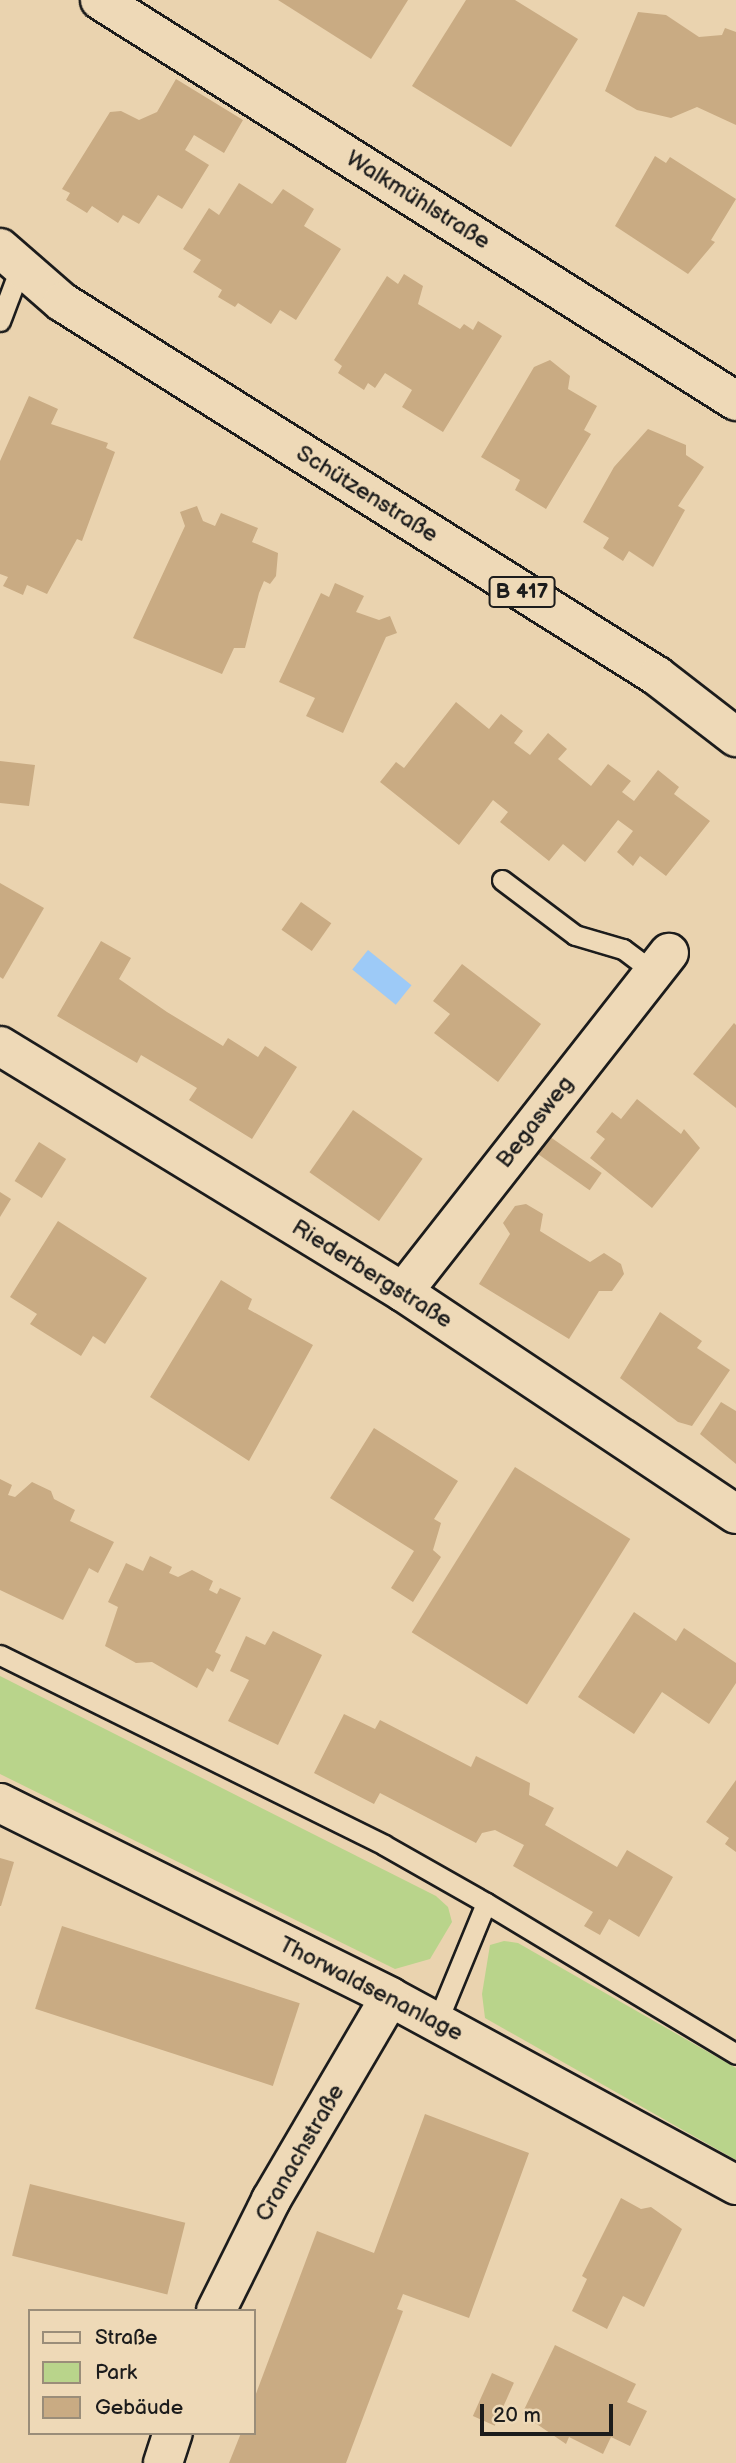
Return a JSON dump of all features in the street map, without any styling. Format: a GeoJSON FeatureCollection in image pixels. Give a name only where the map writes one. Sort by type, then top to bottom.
{"type":"FeatureCollection","features":[{"type":"Feature","properties":{"kind":"street","name":"Walkmühlstraße"},"geometry":{"type":"LineString","coordinates":[[100,0],[736,401]]}},
{"type":"Feature","properties":{"kind":"street","name":"Schützenstraße"},"geometry":{"type":"LineString","coordinates":[[10,258],[62,302],[657,676],[736,737]]}},
{"type":"Feature","properties":{"kind":"street","name":"Begasweg"},"geometry":{"type":"LineString","coordinates":[[403,1292],[661,963]]}},
{"type":"Feature","properties":{"kind":"street","name":"Riederbergstraße"},"geometry":{"type":"LineString","coordinates":[[0,1046],[403,1292],[736,1514]]}},
{"type":"Feature","properties":{"kind":"street","name":"Thorwaldsenanlage"},"geometry":{"type":"LineString","coordinates":[[0,1803],[390,1997],[736,2185]]}},
{"type":"Feature","properties":{"kind":"street","name":"Cranachstraße"},"geometry":{"type":"LineString","coordinates":[[217,2309],[271,2200],[390,1997]]}},
{"type":"Feature","properties":{"kind":"street"},"geometry":{"type":"LineString","coordinates":[[163,2463],[172,2435]]}},
{"type":"Feature","properties":{"kind":"lane"},"geometry":{"type":"LineString","coordinates":[[0,321],[10,258]]}},
{"type":"Feature","properties":{"kind":"lane"},"geometry":{"type":"LineString","coordinates":[[502,880],[575,935],[661,963]]}},
{"type":"Feature","properties":{"kind":"lane"},"geometry":{"type":"LineString","coordinates":[[0,1655],[384,1845],[486,1903],[736,2054]]}},
{"type":"Feature","properties":{"kind":"lane"},"geometry":{"type":"LineString","coordinates":[[437,2022],[486,1903]]}},
{"type":"Feature","properties":{"kind":"green space"},"geometry":{"type":"Polygon","coordinates":[[[0,1676],[436,1896],[448,1907],[452,1922],[430,1959],[395,1969],[0,1774],[0,1676]]]}},
{"type":"Feature","properties":{"kind":"green space"},"geometry":{"type":"Polygon","coordinates":[[[504,1941],[518,1943],[736,2068],[736,2160],[485,2018],[482,1994],[490,1945],[504,1941]]]}},
{"type":"Feature","properties":{"kind":"water"},"geometry":{"type":"Polygon","coordinates":[[[368,950],[412,985],[396,1005],[352,969],[368,950]]]}},
{"type":"Feature","properties":{"kind":"building"},"geometry":{"type":"Polygon","coordinates":[[[278,0],[408,0],[371,59],[278,0]]]}},
{"type":"Feature","properties":{"kind":"building"},"geometry":{"type":"Polygon","coordinates":[[[466,0],[515,0],[578,39],[511,147],[412,86],[466,0]]]}},
{"type":"Feature","properties":{"kind":"building"},"geometry":{"type":"Polygon","coordinates":[[[638,12],[666,15],[699,37],[722,35],[725,28],[736,32],[736,125],[697,107],[671,118],[637,110],[605,91],[638,12]]]}},
{"type":"Feature","properties":{"kind":"building"},"geometry":{"type":"Polygon","coordinates":[[[176,79],[243,120],[224,153],[194,135],[185,150],[209,165],[182,209],[158,195],[139,224],[123,215],[118,223],[92,206],[87,213],[66,200],[70,193],[62,189],[110,112],[121,111],[139,120],[157,112],[176,79]]]}},
{"type":"Feature","properties":{"kind":"building"},"geometry":{"type":"Polygon","coordinates":[[[655,156],[666,163],[670,157],[736,199],[711,240],[715,242],[688,274],[615,226],[655,156]]]}},
{"type":"Feature","properties":{"kind":"building"},"geometry":{"type":"Polygon","coordinates":[[[239,183],[272,204],[283,189],[314,209],[304,226],[341,249],[296,320],[280,310],[271,324],[238,303],[235,307],[218,297],[222,290],[193,272],[201,260],[183,249],[209,208],[219,215],[239,183]]]}},
{"type":"Feature","properties":{"kind":"building"},"geometry":{"type":"Polygon","coordinates":[[[404,274],[423,286],[418,304],[460,329],[464,324],[473,330],[478,321],[502,336],[443,432],[402,407],[412,390],[385,373],[375,388],[368,383],[364,390],[338,373],[342,366],[334,360],[387,276],[398,284],[404,274]]]}},
{"type":"Feature","properties":{"kind":"building"},"geometry":{"type":"Polygon","coordinates":[[[550,360],[570,376],[568,389],[597,406],[584,430],[591,434],[546,509],[515,490],[520,480],[481,457],[534,367],[550,360]]]}},
{"type":"Feature","properties":{"kind":"building"},"geometry":{"type":"Polygon","coordinates":[[[29,396],[58,409],[51,424],[108,443],[106,448],[115,452],[82,541],[77,539],[47,594],[27,585],[23,595],[3,586],[8,577],[0,574],[0,461],[29,396]]]}},
{"type":"Feature","properties":{"kind":"building"},"geometry":{"type":"Polygon","coordinates":[[[648,429],[686,445],[686,455],[704,467],[678,506],[685,510],[653,567],[629,551],[623,561],[603,548],[609,538],[583,522],[614,467],[648,429]]]}},
{"type":"Feature","properties":{"kind":"building"},"geometry":{"type":"Polygon","coordinates":[[[197,506],[203,521],[215,526],[221,513],[258,528],[252,542],[278,553],[276,576],[270,584],[264,581],[245,648],[234,648],[222,674],[133,638],[185,526],[180,512],[197,506]]]}},
{"type":"Feature","properties":{"kind":"building"},"geometry":{"type":"Polygon","coordinates":[[[335,583],[364,596],[356,612],[379,620],[390,616],[397,633],[386,637],[343,733],[306,716],[315,698],[279,682],[321,593],[329,597],[335,583]]]}},
{"type":"Feature","properties":{"kind":"building"},"geometry":{"type":"Polygon","coordinates":[[[456,702],[489,729],[501,714],[523,731],[514,743],[530,755],[548,733],[567,749],[558,759],[591,786],[608,764],[631,781],[622,792],[634,801],[658,770],[679,787],[674,794],[710,821],[666,876],[640,856],[633,866],[617,852],[633,831],[618,820],[585,862],[563,844],[549,861],[500,822],[508,812],[493,800],[459,845],[380,782],[396,762],[404,768],[456,702]]]}},
{"type":"Feature","properties":{"kind":"building"},"geometry":{"type":"Polygon","coordinates":[[[0,761],[35,765],[29,806],[0,803],[0,761]]]}},
{"type":"Feature","properties":{"kind":"building"},"geometry":{"type":"Polygon","coordinates":[[[0,883],[44,908],[3,979],[0,977],[0,883]]]}},
{"type":"Feature","properties":{"kind":"building"},"geometry":{"type":"Polygon","coordinates":[[[301,902],[331,923],[312,951],[281,930],[301,902]]]}},
{"type":"Feature","properties":{"kind":"building"},"geometry":{"type":"Polygon","coordinates":[[[101,941],[131,958],[119,979],[167,1012],[223,1046],[228,1038],[258,1057],[265,1046],[297,1067],[252,1139],[189,1100],[197,1088],[141,1055],[137,1063],[57,1016],[101,941]]]}},
{"type":"Feature","properties":{"kind":"building"},"geometry":{"type":"Polygon","coordinates":[[[462,964],[541,1024],[498,1082],[434,1033],[450,1014],[433,1001],[462,964]]]}},
{"type":"Feature","properties":{"kind":"building"},"geometry":{"type":"Polygon","coordinates":[[[734,1023],[736,1025],[736,1108],[693,1074],[734,1023]]]}},
{"type":"Feature","properties":{"kind":"building"},"geometry":{"type":"Polygon","coordinates":[[[637,1099],[681,1134],[684,1129],[700,1148],[652,1208],[590,1158],[605,1139],[596,1132],[612,1112],[621,1119],[637,1099]]]}},
{"type":"Feature","properties":{"kind":"building"},"geometry":{"type":"Polygon","coordinates":[[[353,1110],[423,1159],[379,1221],[309,1172],[353,1110]]]}},
{"type":"Feature","properties":{"kind":"building"},"geometry":{"type":"Polygon","coordinates":[[[546,1134],[602,1173],[590,1190],[534,1151],[546,1134]]]}},
{"type":"Feature","properties":{"kind":"building"},"geometry":{"type":"Polygon","coordinates":[[[39,1142],[66,1159],[42,1198],[15,1181],[39,1142]]]}},
{"type":"Feature","properties":{"kind":"building"},"geometry":{"type":"Polygon","coordinates":[[[0,1192],[11,1199],[0,1217],[0,1192]]]}},
{"type":"Feature","properties":{"kind":"building"},"geometry":{"type":"Polygon","coordinates":[[[526,1204],[543,1214],[540,1231],[590,1262],[604,1253],[621,1264],[624,1274],[612,1291],[599,1291],[569,1339],[479,1284],[510,1234],[503,1223],[515,1206],[526,1204]]]}},
{"type":"Feature","properties":{"kind":"building"},"geometry":{"type":"Polygon","coordinates":[[[58,1221],[147,1278],[105,1344],[93,1336],[81,1356],[30,1324],[37,1314],[10,1297],[58,1221]]]}},
{"type":"Feature","properties":{"kind":"building"},"geometry":{"type":"Polygon","coordinates":[[[221,1280],[252,1299],[248,1309],[313,1345],[249,1461],[150,1397],[221,1280]]]}},
{"type":"Feature","properties":{"kind":"building"},"geometry":{"type":"Polygon","coordinates":[[[660,1312],[702,1341],[697,1348],[730,1370],[692,1426],[678,1422],[620,1378],[660,1312]]]}},
{"type":"Feature","properties":{"kind":"building"},"geometry":{"type":"Polygon","coordinates":[[[721,1402],[736,1411],[736,1464],[700,1434],[721,1402]]]}},
{"type":"Feature","properties":{"kind":"building"},"geometry":{"type":"Polygon","coordinates":[[[374,1428],[458,1481],[434,1519],[441,1523],[433,1550],[441,1557],[413,1602],[391,1588],[414,1551],[330,1498],[374,1428]]]}},
{"type":"Feature","properties":{"kind":"building"},"geometry":{"type":"Polygon","coordinates":[[[515,1467],[630,1539],[527,1704],[412,1632],[515,1467]]]}},
{"type":"Feature","properties":{"kind":"building"},"geometry":{"type":"Polygon","coordinates":[[[0,1479],[12,1485],[8,1495],[15,1497],[32,1482],[51,1491],[54,1499],[75,1510],[70,1521],[114,1542],[98,1573],[89,1568],[63,1620],[0,1590],[0,1479]]]}},
{"type":"Feature","properties":{"kind":"building"},"geometry":{"type":"Polygon","coordinates":[[[150,1556],[172,1567],[169,1573],[178,1577],[192,1570],[213,1581],[209,1590],[217,1594],[220,1588],[241,1598],[215,1652],[221,1655],[213,1672],[207,1668],[197,1688],[152,1662],[136,1663],[105,1646],[118,1607],[108,1602],[126,1563],[143,1571],[150,1556]]]}},
{"type":"Feature","properties":{"kind":"building"},"geometry":{"type":"Polygon","coordinates":[[[634,1612],[676,1641],[684,1628],[736,1663],[736,1683],[709,1724],[662,1692],[634,1734],[578,1697],[634,1612]]]}},
{"type":"Feature","properties":{"kind":"building"},"geometry":{"type":"Polygon","coordinates":[[[273,1631],[322,1655],[278,1745],[228,1721],[249,1680],[230,1671],[246,1636],[265,1645],[273,1631]]]}},
{"type":"Feature","properties":{"kind":"building"},"geometry":{"type":"Polygon","coordinates":[[[344,1714],[375,1729],[380,1720],[471,1767],[476,1756],[530,1783],[529,1795],[554,1808],[545,1825],[617,1867],[627,1850],[673,1877],[639,1937],[609,1919],[600,1935],[584,1926],[593,1912],[513,1866],[524,1845],[495,1830],[482,1833],[476,1843],[380,1793],[374,1804],[314,1773],[344,1714]]]}},
{"type":"Feature","properties":{"kind":"building"},"geometry":{"type":"Polygon","coordinates":[[[736,1780],[736,1852],[725,1844],[729,1838],[706,1822],[736,1780]]]}},
{"type":"Feature","properties":{"kind":"building"},"geometry":{"type":"Polygon","coordinates":[[[0,1858],[14,1862],[1,1906],[0,1906],[0,1858]]]}},
{"type":"Feature","properties":{"kind":"building"},"geometry":{"type":"Polygon","coordinates":[[[62,1926],[300,2003],[273,2086],[35,2009],[62,1926]]]}},
{"type":"Feature","properties":{"kind":"building"},"geometry":{"type":"Polygon","coordinates":[[[425,2114],[529,2153],[469,2318],[403,2294],[397,2309],[403,2311],[346,2463],[229,2463],[240,2435],[256,2435],[256,2394],[317,2231],[374,2253],[425,2114]]]}},
{"type":"Feature","properties":{"kind":"building"},"geometry":{"type":"Polygon","coordinates":[[[30,2184],[185,2223],[167,2295],[12,2256],[30,2184]]]}},
{"type":"Feature","properties":{"kind":"building"},"geometry":{"type":"Polygon","coordinates":[[[621,2198],[641,2209],[651,2207],[682,2229],[644,2307],[623,2296],[607,2329],[572,2311],[587,2279],[582,2276],[621,2198]]]}},
{"type":"Feature","properties":{"kind":"building"},"geometry":{"type":"Polygon","coordinates":[[[555,2345],[636,2384],[627,2402],[647,2411],[630,2446],[611,2437],[603,2454],[569,2437],[566,2444],[522,2414],[555,2345]]]}},
{"type":"Feature","properties":{"kind":"building"},"geometry":{"type":"Polygon","coordinates":[[[492,2373],[514,2383],[495,2426],[473,2416],[492,2373]]]}}]}
